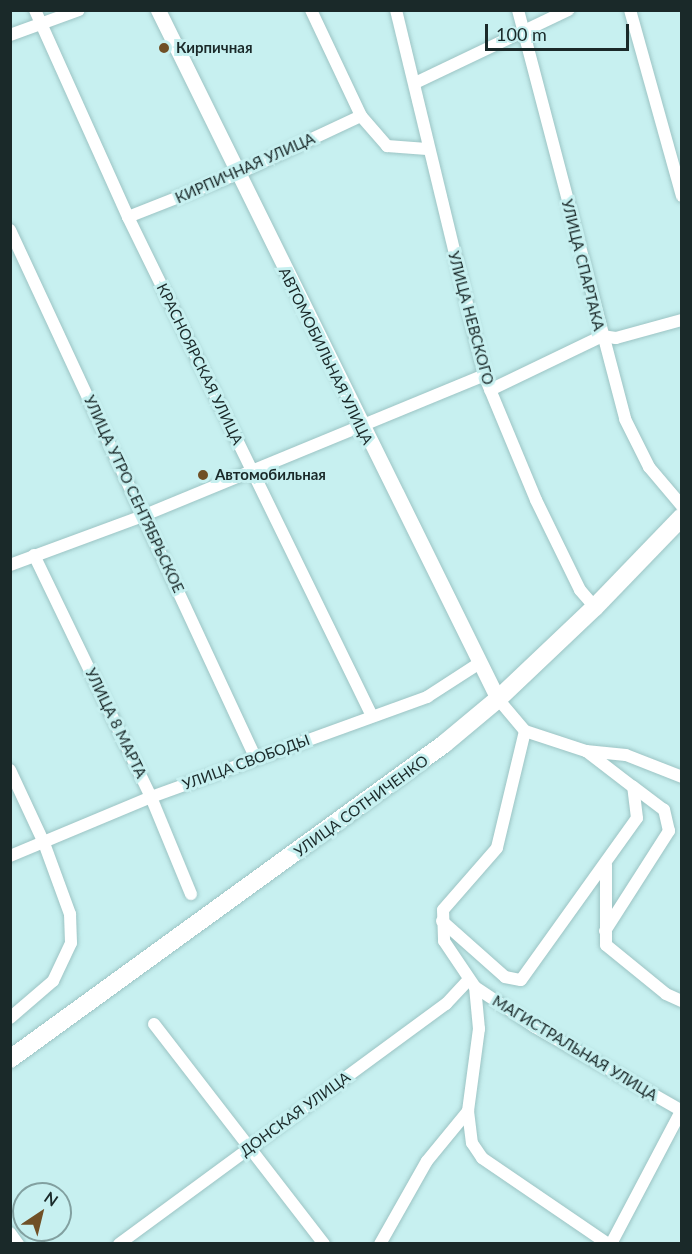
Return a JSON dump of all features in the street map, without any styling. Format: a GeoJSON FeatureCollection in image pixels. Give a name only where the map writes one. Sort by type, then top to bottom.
{"type":"FeatureCollection","features":[{"type":"Feature","properties":{"kind":"main road","name":"УЛИЦА СОТНИЧЕНКО"},"geometry":{"type":"LineString","coordinates":[[10,1059],[338,823],[498,699],[595,608],[681,517]]}},
{"type":"Feature","properties":{"kind":"street","name":"КРАСНОЯРСКАЯ УЛИЦА"},"geometry":{"type":"LineString","coordinates":[[35,10],[128,217],[371,714]]}},
{"type":"Feature","properties":{"kind":"street"},"geometry":{"type":"LineString","coordinates":[[10,35],[79,10]]}},
{"type":"Feature","properties":{"kind":"street","name":"АВТОМОБИЛЬНАЯ УЛИЦА"},"geometry":{"type":"LineString","coordinates":[[158,10],[360,425],[478,664],[498,699]]}},
{"type":"Feature","properties":{"kind":"street"},"geometry":{"type":"LineString","coordinates":[[310,10],[361,116],[387,146],[427,149]]}},
{"type":"Feature","properties":{"kind":"street","name":"УЛИЦА НЕВСКОГО"},"geometry":{"type":"LineString","coordinates":[[396,10],[427,149],[484,375],[536,500],[580,590],[595,608]]}},
{"type":"Feature","properties":{"kind":"street","name":"УЛИЦА СПАРТАКА"},"geometry":{"type":"LineString","coordinates":[[518,10],[625,419],[649,467],[681,506]]}},
{"type":"Feature","properties":{"kind":"street"},"geometry":{"type":"LineString","coordinates":[[414,83],[524,33],[568,10]]}},
{"type":"Feature","properties":{"kind":"street"},"geometry":{"type":"LineString","coordinates":[[630,10],[681,196]]}},
{"type":"Feature","properties":{"kind":"street","name":"КИРПИЧНАЯ УЛИЦА"},"geometry":{"type":"LineString","coordinates":[[128,217],[237,174],[361,116]]}},
{"type":"Feature","properties":{"kind":"street","name":"УЛИЦА УТРО СЕНТЯБРЬСКОЕ"},"geometry":{"type":"LineString","coordinates":[[10,230],[145,515],[256,759]]}},
{"type":"Feature","properties":{"kind":"street"},"geometry":{"type":"LineString","coordinates":[[490,390],[602,336],[616,338],[681,320]]}},
{"type":"Feature","properties":{"kind":"street"},"geometry":{"type":"LineString","coordinates":[[10,565],[145,515],[484,375]]}},
{"type":"Feature","properties":{"kind":"street","name":"УЛИЦА 8 МАРТА"},"geometry":{"type":"LineString","coordinates":[[34,555],[151,797],[191,894]]}},
{"type":"Feature","properties":{"kind":"street","name":"УЛИЦА СВОБОДЫ"},"geometry":{"type":"LineString","coordinates":[[10,856],[151,797],[371,714],[428,697],[478,664]]}},
{"type":"Feature","properties":{"kind":"street"},"geometry":{"type":"LineString","coordinates":[[498,699],[525,731],[586,751],[626,755],[681,777]]}},
{"type":"Feature","properties":{"kind":"street"},"geometry":{"type":"LineString","coordinates":[[525,731],[497,848],[443,910],[442,921],[505,977],[521,980],[576,900],[606,865],[637,818],[633,787]]}},
{"type":"Feature","properties":{"kind":"street"},"geometry":{"type":"LineString","coordinates":[[586,751],[664,810],[669,831],[605,932]]}},
{"type":"Feature","properties":{"kind":"street"},"geometry":{"type":"LineString","coordinates":[[10,770],[44,843],[70,914],[71,943],[63,965],[45,989],[10,1018]]}},
{"type":"Feature","properties":{"kind":"street"},"geometry":{"type":"LineString","coordinates":[[606,865],[606,945],[666,994],[681,1001]]}},
{"type":"Feature","properties":{"kind":"street","name":"МАГИСТРАЛЬНАЯ УЛИЦА"},"geometry":{"type":"LineString","coordinates":[[442,921],[444,940],[472,984],[535,1027],[681,1111]]}},
{"type":"Feature","properties":{"kind":"street"},"geometry":{"type":"LineString","coordinates":[[472,984],[479,1029],[468,1111],[472,1143],[482,1158],[609,1244],[681,1111]]}},
{"type":"Feature","properties":{"kind":"street","name":"ДОНСКАЯ УЛИЦА"},"geometry":{"type":"LineString","coordinates":[[119,1244],[472,984]]}},
{"type":"Feature","properties":{"kind":"street"},"geometry":{"type":"LineString","coordinates":[[154,1024],[324,1244]]}},
{"type":"Feature","properties":{"kind":"street"},"geometry":{"type":"LineString","coordinates":[[380,1244],[427,1161],[468,1111]]}},
{"type":"Feature","properties":{"kind":"street"},"geometry":{"type":"LineString","coordinates":[[10,1233],[18,1244]]}},
{"type":"Feature","properties":{"kind":"place","name":"Кирпичная"},"geometry":{"type":"Point","coordinates":[164,48]}},
{"type":"Feature","properties":{"kind":"place","name":"Автомобильная"},"geometry":{"type":"Point","coordinates":[203,475]}}]}
